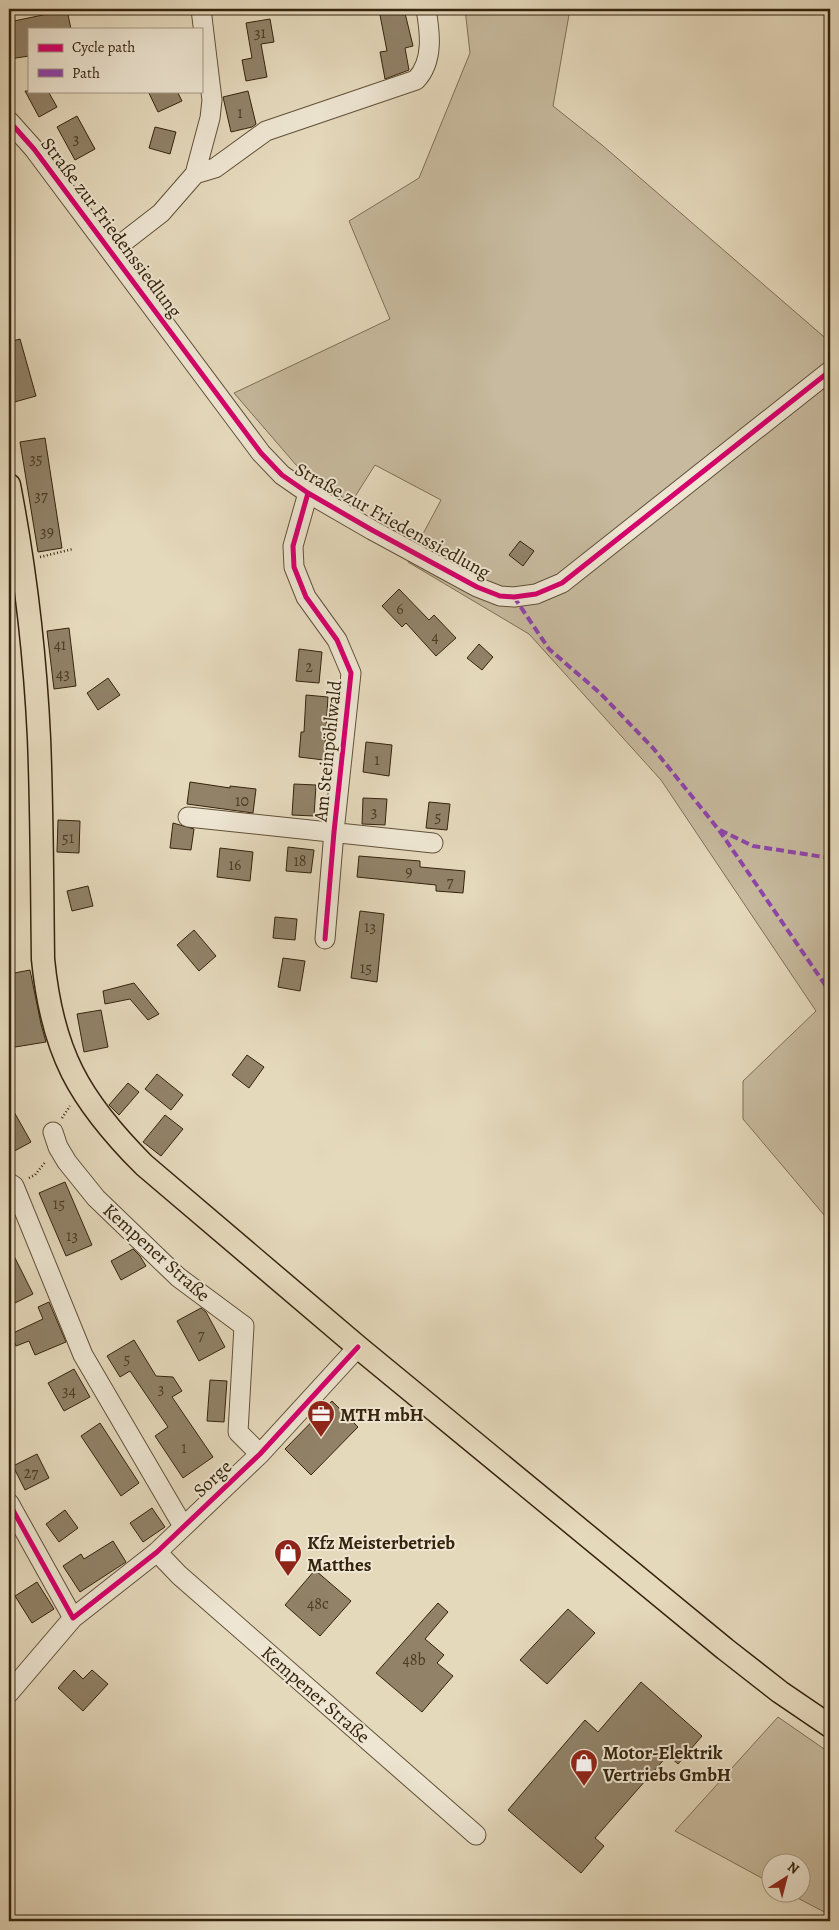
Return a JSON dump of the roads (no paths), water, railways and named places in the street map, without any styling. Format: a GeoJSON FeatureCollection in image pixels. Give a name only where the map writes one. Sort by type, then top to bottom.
{"type":"FeatureCollection","features":[{"type":"Feature","properties":{"kind":"main road"},"geometry":{"type":"LineString","coordinates":[[9,486],[17,557],[35,676],[43,959],[46,989],[52,1020],[67,1064],[81,1090],[116,1137],[144,1165],[358,1347],[724,1649],[780,1692],[830,1726]]}},
{"type":"Feature","properties":{"kind":"street"},"geometry":{"type":"LineString","coordinates":[[112,251],[161,212],[194,174],[210,118],[212,100],[201,9]]}},
{"type":"Feature","properties":{"kind":"street"},"geometry":{"type":"LineString","coordinates":[[194,174],[214,168],[266,131],[416,80],[421,74],[428,55],[430,30],[426,9]]}},
{"type":"Feature","properties":{"kind":"street","name":"Straße zur Friedenssiedlung"},"geometry":{"type":"LineString","coordinates":[[9,121],[34,149],[112,251],[261,453],[282,475],[308,493],[372,530],[477,587],[500,596],[514,597],[536,594],[562,583],[830,371]]}},
{"type":"Feature","properties":{"kind":"street","name":"Am Steinpöhlwald"},"geometry":{"type":"LineString","coordinates":[[308,493],[293,546],[294,566],[306,597],[337,640],[351,673],[325,939]]}},
{"type":"Feature","properties":{"kind":"street","name":"Am Steinpöhlwald"},"geometry":{"type":"LineString","coordinates":[[188,817],[433,843]]}},
{"type":"Feature","properties":{"kind":"street","name":"Kempener Straße"},"geometry":{"type":"LineString","coordinates":[[56,1139],[67,1162],[96,1198],[178,1277],[244,1326],[238,1432],[260,1454]]}},
{"type":"Feature","properties":{"kind":"street"},"geometry":{"type":"LineString","coordinates":[[12,1184],[83,1355],[183,1526]]}},
{"type":"Feature","properties":{"kind":"street","name":"Sorge"},"geometry":{"type":"LineString","coordinates":[[9,1693],[72,1618],[157,1552],[260,1454],[358,1347]]}},
{"type":"Feature","properties":{"kind":"street"},"geometry":{"type":"LineString","coordinates":[[9,1503],[72,1618]]}},
{"type":"Feature","properties":{"kind":"street","name":"Kempener Straße"},"geometry":{"type":"LineString","coordinates":[[157,1552],[179,1575],[476,1835]]}},
{"type":"Feature","properties":{"kind":"place","name":"MTH mbH"},"geometry":{"type":"Point","coordinates":[321,1438]}},
{"type":"Feature","properties":{"kind":"place","name":"Kfz Meisterbetrieb Matthes"},"geometry":{"type":"Point","coordinates":[288,1577]}},
{"type":"Feature","properties":{"kind":"place","name":"Motor-Elektrik Vertriebs GmbH"},"geometry":{"type":"Point","coordinates":[584,1787]}}]}
